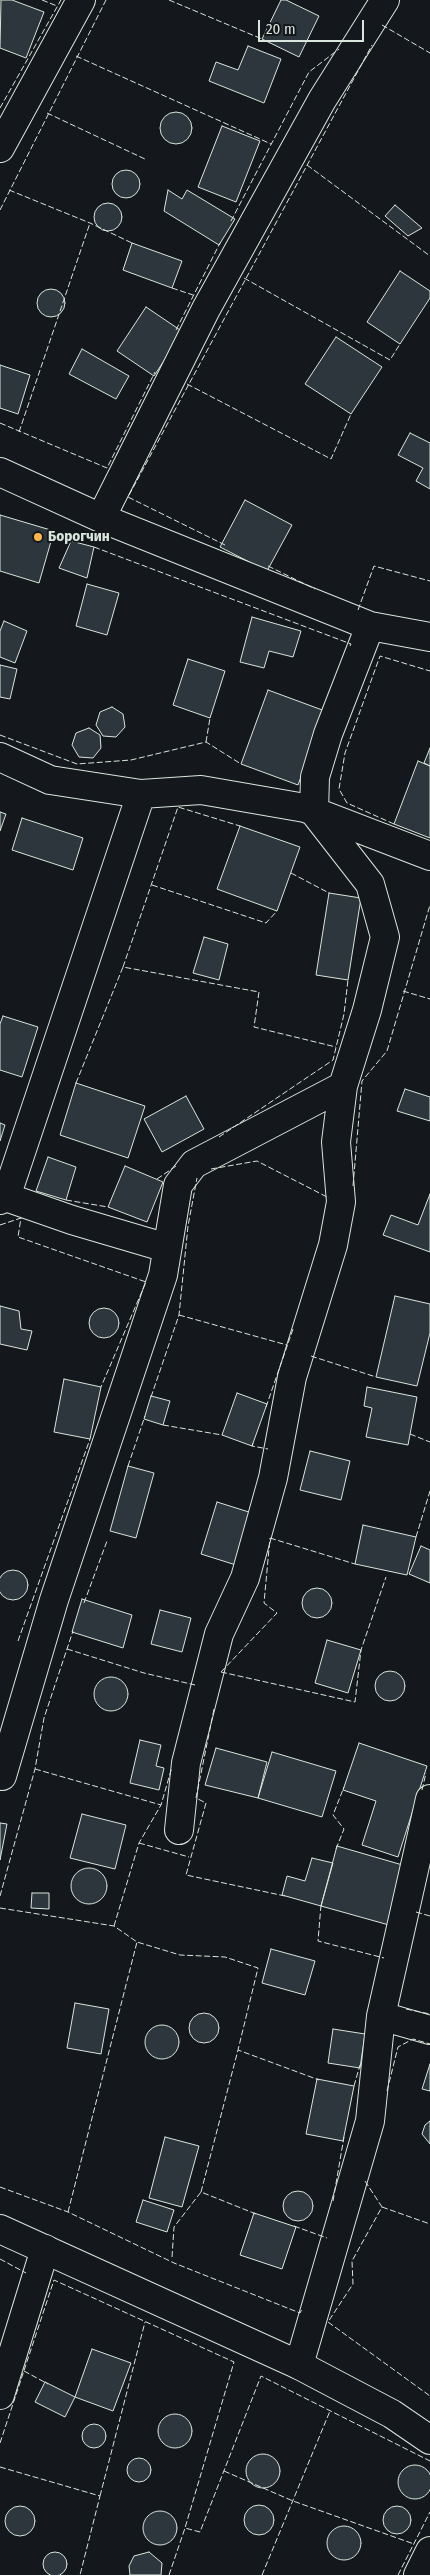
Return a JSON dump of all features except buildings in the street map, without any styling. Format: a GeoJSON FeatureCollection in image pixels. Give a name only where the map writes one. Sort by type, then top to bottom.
{"type":"FeatureCollection","features":[{"type":"Feature","properties":{"kind":"street"},"geometry":{"type":"LineString","coordinates":[[0,148],[81,0]]}},
{"type":"Feature","properties":{"kind":"street"},"geometry":{"type":"LineString","coordinates":[[101,518],[206,309],[322,100],[385,0]]}},
{"type":"Feature","properties":{"kind":"street"},"geometry":{"type":"LineString","coordinates":[[0,472],[101,518],[370,626],[430,637]]}},
{"type":"Feature","properties":{"kind":"street"},"geometry":{"type":"LineString","coordinates":[[179,1830],[186,1763],[219,1634],[246,1578],[273,1478],[292,1377],[333,1245],[341,1202],[336,1142],[343,1086],[367,1010],[385,936],[370,884],[314,812],[315,776],[325,742],[370,626]]}},
{"type":"Feature","properties":{"kind":"street"},"geometry":{"type":"LineString","coordinates":[[0,758],[50,780],[141,794],[201,790],[314,812],[430,856]]}},
{"type":"Feature","properties":{"kind":"street"},"geometry":{"type":"LineString","coordinates":[[141,794],[3,1198],[168,1248]]}},
{"type":"Feature","properties":{"kind":"street"},"geometry":{"type":"LineString","coordinates":[[2,1776],[54,1600],[163,1275],[178,1185],[194,1164],[343,1086]]}},
{"type":"Feature","properties":{"kind":"street"},"geometry":{"type":"LineString","coordinates":[[298,2365],[370,2121],[382,2016],[430,1799]]}},
{"type":"Feature","properties":{"kind":"street"},"geometry":{"type":"LineString","coordinates":[[382,2016],[430,2030]]}},
{"type":"Feature","properties":{"kind":"street"},"geometry":{"type":"LineString","coordinates":[[0,2229],[298,2365],[392,2414],[430,2440]]}},
{"type":"Feature","properties":{"kind":"street"},"geometry":{"type":"LineString","coordinates":[[0,2395],[45,2249]]}},
{"type":"Feature","properties":{"kind":"street"},"geometry":{"type":"LineString","coordinates":[[418,2575],[430,2551]]}},
{"type":"Feature","properties":{"kind":"fence"},"geometry":{"type":"LineString","coordinates":[[42,0],[57,6]]}},
{"type":"Feature","properties":{"kind":"fence"},"geometry":{"type":"LineString","coordinates":[[0,108],[61,0]]}},
{"type":"Feature","properties":{"kind":"fence"},"geometry":{"type":"LineString","coordinates":[[0,210],[106,0]]}},
{"type":"Feature","properties":{"kind":"fence"},"geometry":{"type":"LineString","coordinates":[[169,0],[262,39]]}},
{"type":"Feature","properties":{"kind":"fence"},"geometry":{"type":"LineString","coordinates":[[382,25],[430,53]]}},
{"type":"Feature","properties":{"kind":"fence"},"geometry":{"type":"LineString","coordinates":[[225,545],[128,497],[372,45]]}},
{"type":"Feature","properties":{"kind":"fence"},"geometry":{"type":"LineString","coordinates":[[231,221],[309,72],[339,49]]}},
{"type":"Feature","properties":{"kind":"fence"},"geometry":{"type":"LineString","coordinates":[[76,56],[271,144]]}},
{"type":"Feature","properties":{"kind":"fence"},"geometry":{"type":"LineString","coordinates":[[47,113],[147,160]]}},
{"type":"Feature","properties":{"kind":"fence"},"geometry":{"type":"LineString","coordinates":[[307,165],[430,256]]}},
{"type":"Feature","properties":{"kind":"fence"},"geometry":{"type":"LineString","coordinates":[[9,190],[90,223],[132,243]]}},
{"type":"Feature","properties":{"kind":"fence"},"geometry":{"type":"LineString","coordinates":[[19,432],[90,223]]}},
{"type":"Feature","properties":{"kind":"fence"},"geometry":{"type":"LineString","coordinates":[[176,330],[220,243]]}},
{"type":"Feature","properties":{"kind":"fence"},"geometry":{"type":"LineString","coordinates":[[244,278],[390,360],[400,344]]}},
{"type":"Feature","properties":{"kind":"fence"},"geometry":{"type":"LineString","coordinates":[[172,288],[193,295]]}},
{"type":"Feature","properties":{"kind":"fence"},"geometry":{"type":"LineString","coordinates":[[0,423],[107,468],[155,372]]}},
{"type":"Feature","properties":{"kind":"fence"},"geometry":{"type":"LineString","coordinates":[[187,384],[331,459],[351,414]]}},
{"type":"Feature","properties":{"kind":"fence"},"geometry":{"type":"LineString","coordinates":[[94,547],[351,644],[350,646]]}},
{"type":"Feature","properties":{"kind":"fence"},"geometry":{"type":"LineString","coordinates":[[268,566],[315,589]]}},
{"type":"Feature","properties":{"kind":"fence"},"geometry":{"type":"LineString","coordinates":[[358,610],[374,566],[430,581]]}},
{"type":"Feature","properties":{"kind":"fence"},"geometry":{"type":"LineString","coordinates":[[394,824],[347,803],[339,789],[345,753],[380,656],[430,671]]}},
{"type":"Feature","properties":{"kind":"fence"},"geometry":{"type":"LineString","coordinates":[[206,742],[210,718]]}},
{"type":"Feature","properties":{"kind":"fence"},"geometry":{"type":"LineString","coordinates":[[0,735],[77,764],[131,760],[206,742],[241,764]]}},
{"type":"Feature","properties":{"kind":"fence"},"geometry":{"type":"LineString","coordinates":[[123,967],[178,807],[240,826]]}},
{"type":"Feature","properties":{"kind":"fence"},"geometry":{"type":"LineString","coordinates":[[291,873],[329,893]]}},
{"type":"Feature","properties":{"kind":"fence"},"geometry":{"type":"LineString","coordinates":[[152,885],[266,923],[277,911]]}},
{"type":"Feature","properties":{"kind":"fence"},"geometry":{"type":"LineString","coordinates":[[353,1186],[362,1081],[387,1051],[430,905]]}},
{"type":"Feature","properties":{"kind":"fence"},"geometry":{"type":"LineString","coordinates":[[76,1083],[123,967],[259,992],[254,1027],[336,1047]]}},
{"type":"Feature","properties":{"kind":"fence"},"geometry":{"type":"LineString","coordinates":[[219,1137],[333,1060],[344,1014],[348,980]]}},
{"type":"Feature","properties":{"kind":"fence"},"geometry":{"type":"LineString","coordinates":[[403,991],[430,999]]}},
{"type":"Feature","properties":{"kind":"fence"},"geometry":{"type":"LineString","coordinates":[[211,1169],[257,1161],[329,1198]]}},
{"type":"Feature","properties":{"kind":"fence"},"geometry":{"type":"LineString","coordinates":[[157,1179],[176,1166]]}},
{"type":"Feature","properties":{"kind":"fence"},"geometry":{"type":"LineString","coordinates":[[151,1397],[179,1315],[188,1226],[197,1178]]}},
{"type":"Feature","properties":{"kind":"fence"},"geometry":{"type":"LineString","coordinates":[[66,1200],[108,1207]]}},
{"type":"Feature","properties":{"kind":"fence"},"geometry":{"type":"LineString","coordinates":[[0,1225],[21,1218],[18,1237],[146,1282],[101,1387]]}},
{"type":"Feature","properties":{"kind":"fence"},"geometry":{"type":"LineString","coordinates":[[179,1315],[287,1345]]}},
{"type":"Feature","properties":{"kind":"fence"},"geometry":{"type":"LineString","coordinates":[[266,1407],[293,1329]]}},
{"type":"Feature","properties":{"kind":"fence"},"geometry":{"type":"LineString","coordinates":[[311,1356],[376,1377]]}},
{"type":"Feature","properties":{"kind":"fence"},"geometry":{"type":"LineString","coordinates":[[128,1466],[145,1416]]}},
{"type":"Feature","properties":{"kind":"fence"},"geometry":{"type":"LineString","coordinates":[[163,1425],[222,1435]]}},
{"type":"Feature","properties":{"kind":"fence"},"geometry":{"type":"LineString","coordinates":[[410,1434],[430,1442]]}},
{"type":"Feature","properties":{"kind":"fence"},"geometry":{"type":"LineString","coordinates":[[18,1641],[90,1439]]}},
{"type":"Feature","properties":{"kind":"fence"},"geometry":{"type":"LineString","coordinates":[[253,1443],[252,1446],[268,1449]]}},
{"type":"Feature","properties":{"kind":"fence"},"geometry":{"type":"LineString","coordinates":[[416,1537],[430,1491]]}},
{"type":"Feature","properties":{"kind":"fence"},"geometry":{"type":"LineString","coordinates":[[270,1538],[355,1564]]}},
{"type":"Feature","properties":{"kind":"fence"},"geometry":{"type":"LineString","coordinates":[[221,1672],[277,1613],[264,1603],[270,1538]]}},
{"type":"Feature","properties":{"kind":"fence"},"geometry":{"type":"LineString","coordinates":[[84,1603],[107,1541]]}},
{"type":"Feature","properties":{"kind":"fence"},"geometry":{"type":"LineString","coordinates":[[221,1672],[355,1702],[361,1650],[386,1577]]}},
{"type":"Feature","properties":{"kind":"fence"},"geometry":{"type":"LineString","coordinates":[[0,1896],[35,1769],[44,1718],[73,1631]]}},
{"type":"Feature","properties":{"kind":"fence"},"geometry":{"type":"LineString","coordinates":[[67,1649],[144,1673],[195,1685]]}},
{"type":"Feature","properties":{"kind":"fence"},"geometry":{"type":"LineString","coordinates":[[214,1709],[196,1798],[206,1803],[186,1875],[285,1896]]}},
{"type":"Feature","properties":{"kind":"fence"},"geometry":{"type":"LineString","coordinates":[[114,1926],[139,1843],[161,1805],[172,1767]]}},
{"type":"Feature","properties":{"kind":"fence"},"geometry":{"type":"LineString","coordinates":[[35,1769],[161,1805]]}},
{"type":"Feature","properties":{"kind":"fence"},"geometry":{"type":"LineString","coordinates":[[422,1790],[426,1773]]}},
{"type":"Feature","properties":{"kind":"fence"},"geometry":{"type":"LineString","coordinates":[[336,1849],[344,1829],[333,1815],[344,1787]]}},
{"type":"Feature","properties":{"kind":"fence"},"geometry":{"type":"LineString","coordinates":[[139,1843],[189,1857]]}},
{"type":"Feature","properties":{"kind":"fence"},"geometry":{"type":"LineString","coordinates":[[321,1905],[318,1941],[384,1958]]}},
{"type":"Feature","properties":{"kind":"fence"},"geometry":{"type":"LineString","coordinates":[[0,1908],[114,1926],[137,1942],[180,1955],[225,1957],[258,1968],[238,2050]]}},
{"type":"Feature","properties":{"kind":"fence"},"geometry":{"type":"LineString","coordinates":[[416,1912],[430,1916]]}},
{"type":"Feature","properties":{"kind":"fence"},"geometry":{"type":"LineString","coordinates":[[68,2212],[137,1942]]}},
{"type":"Feature","properties":{"kind":"fence"},"geometry":{"type":"LineString","coordinates":[[406,2009],[430,2014]]}},
{"type":"Feature","properties":{"kind":"fence"},"geometry":{"type":"LineString","coordinates":[[387,2091],[398,2047],[413,2039],[430,2044]]}},
{"type":"Feature","properties":{"kind":"fence"},"geometry":{"type":"LineString","coordinates":[[201,2192],[238,2050],[319,2080]]}},
{"type":"Feature","properties":{"kind":"fence"},"geometry":{"type":"LineString","coordinates":[[354,2086],[360,2065]]}},
{"type":"Feature","properties":{"kind":"fence"},"geometry":{"type":"LineString","coordinates":[[333,2201],[344,2137]]}},
{"type":"Feature","properties":{"kind":"fence"},"geometry":{"type":"LineString","coordinates":[[365,2181],[382,2207],[352,2261],[353,2284],[328,2322],[430,2396]]}},
{"type":"Feature","properties":{"kind":"fence"},"geometry":{"type":"LineString","coordinates":[[0,2187],[68,2212],[174,2263],[300,2313],[302,2309]]}},
{"type":"Feature","properties":{"kind":"fence"},"geometry":{"type":"LineString","coordinates":[[172,2257],[174,2227],[201,2192],[256,2214]]}},
{"type":"Feature","properties":{"kind":"fence"},"geometry":{"type":"LineString","coordinates":[[382,2207],[430,2224]]}},
{"type":"Feature","properties":{"kind":"fence"},"geometry":{"type":"LineString","coordinates":[[294,2226],[327,2238]]}},
{"type":"Feature","properties":{"kind":"fence"},"geometry":{"type":"LineString","coordinates":[[0,2259],[26,2273]]}},
{"type":"Feature","properties":{"kind":"fence"},"geometry":{"type":"LineString","coordinates":[[0,2443],[54,2280],[234,2362],[185,2528]]}},
{"type":"Feature","properties":{"kind":"fence"},"geometry":{"type":"LineString","coordinates":[[100,2496],[145,2322]]}},
{"type":"Feature","properties":{"kind":"fence"},"geometry":{"type":"LineString","coordinates":[[24,2371],[48,2384]]}},
{"type":"Feature","properties":{"kind":"fence"},"geometry":{"type":"LineString","coordinates":[[169,2575],[185,2528],[200,2532],[261,2376],[430,2461]]}},
{"type":"Feature","properties":{"kind":"fence"},"geometry":{"type":"LineString","coordinates":[[262,2575],[330,2411]]}},
{"type":"Feature","properties":{"kind":"fence"},"geometry":{"type":"LineString","coordinates":[[0,2467],[100,2496],[80,2575]]}},
{"type":"Feature","properties":{"kind":"fence"},"geometry":{"type":"LineString","coordinates":[[224,2471],[293,2501],[414,2544]]}},
{"type":"Feature","properties":{"kind":"fence"},"geometry":{"type":"LineString","coordinates":[[398,2575],[430,2512]]}},
{"type":"Feature","properties":{"kind":"place","name":"Борогчин"},"geometry":{"type":"Point","coordinates":[38,537]}}]}
